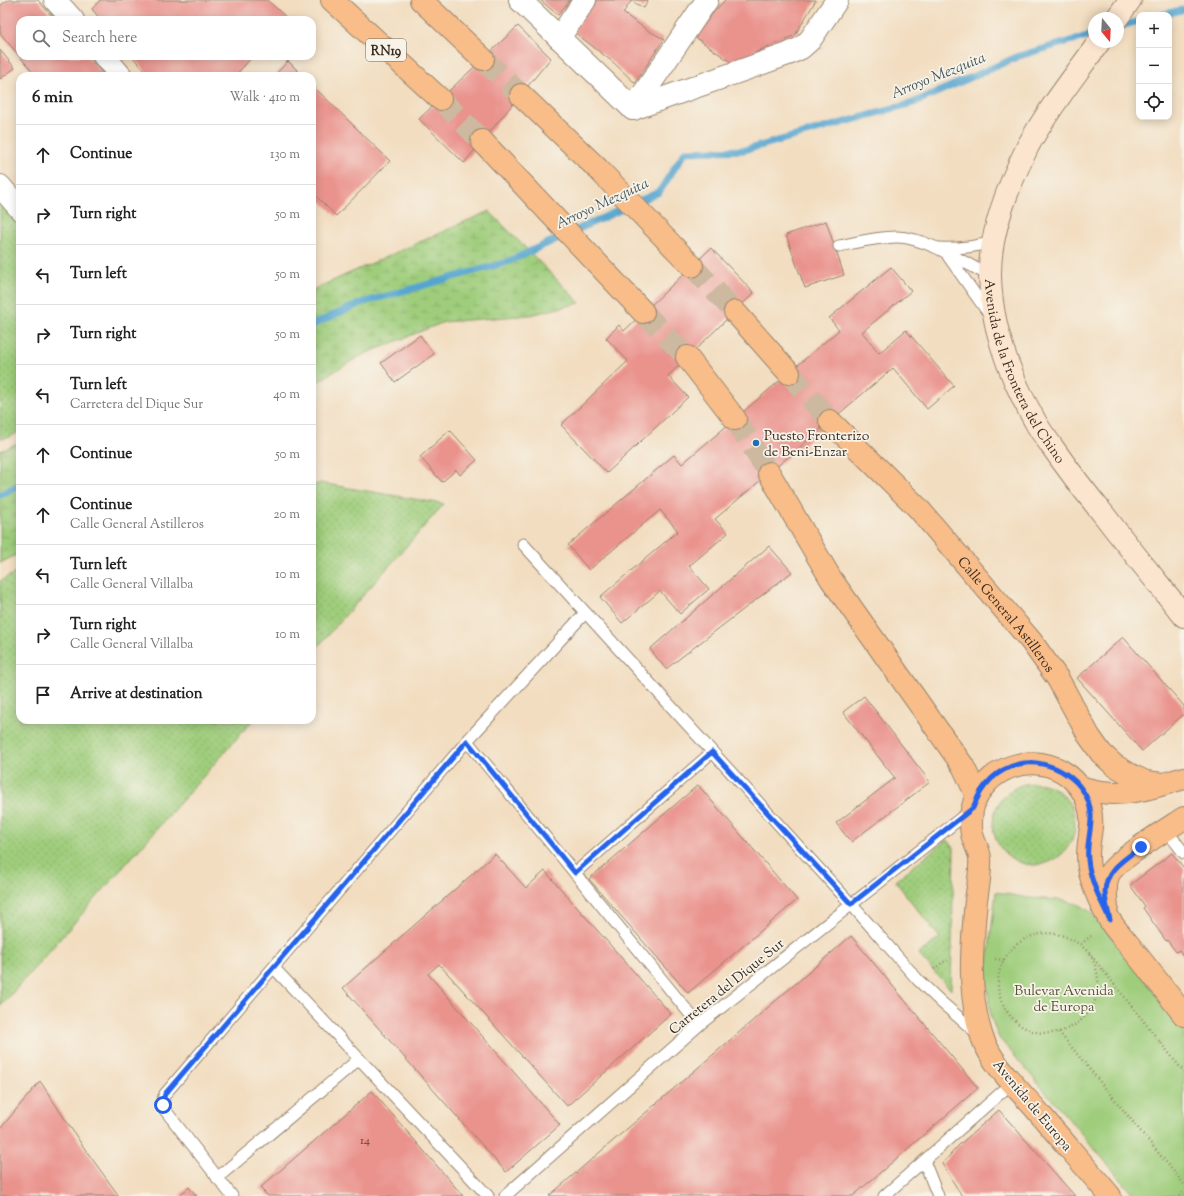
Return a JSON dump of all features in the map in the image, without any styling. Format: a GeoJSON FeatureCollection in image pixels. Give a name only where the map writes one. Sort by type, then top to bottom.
{"type":"FeatureCollection","features":[{"type":"Feature","properties":{"kind":"main road","name":"RN19"},"geometry":{"type":"LineString","coordinates":[[332,0],[440,99]]}},
{"type":"Feature","properties":{"kind":"main road"},"geometry":{"type":"LineString","coordinates":[[421,0],[484,59]]}},
{"type":"Feature","properties":{"kind":"main road"},"geometry":{"type":"LineString","coordinates":[[1121,12],[1130,0]]}},
{"type":"Feature","properties":{"kind":"main road","name":"Avenida de la Frontera del Chino"},"geometry":{"type":"LineString","coordinates":[[1095,48],[1028,146],[1016,173],[1000,218],[994,242],[990,276],[996,324],[1002,348],[1018,390],[1035,422],[1073,476],[1180,611]]}},
{"type":"Feature","properties":{"kind":"main road"},"geometry":{"type":"LineString","coordinates":[[521,95],[598,169],[689,263]]}},
{"type":"Feature","properties":{"kind":"main road"},"geometry":{"type":"LineString","coordinates":[[482,141],[643,312]]}},
{"type":"Feature","properties":{"kind":"main road"},"geometry":{"type":"LineString","coordinates":[[735,312],[789,373]]}},
{"type":"Feature","properties":{"kind":"main road"},"geometry":{"type":"LineString","coordinates":[[687,357],[735,419]]}},
{"type":"Feature","properties":{"kind":"main road","name":"Calle General Astilleros"},"geometry":{"type":"LineString","coordinates":[[830,421],[918,508],[1031,641],[1058,679],[1089,736],[1101,753],[1114,765],[1130,775],[1146,782],[1163,784],[1184,778]]}},
{"type":"Feature","properties":{"kind":"main road"},"geometry":{"type":"LineString","coordinates":[[769,473],[831,579],[963,766],[975,802]]}},
{"type":"Feature","properties":{"kind":"main road"},"geometry":{"type":"LineString","coordinates":[[975,802],[986,783],[997,774],[1011,766],[1026,763],[1041,764],[1056,768],[1069,776],[1080,787],[1090,812],[1091,825],[1088,855],[1090,872],[1095,888],[1110,920],[1184,1015]]}},
{"type":"Feature","properties":{"kind":"main road"},"geometry":{"type":"LineString","coordinates":[[1080,787],[1100,792],[1122,793],[1143,790],[1163,784]]}},
{"type":"Feature","properties":{"kind":"main road","name":"Avenida de Europa"},"geometry":{"type":"LineString","coordinates":[[975,802],[971,822],[972,835],[980,860],[971,957],[976,1015],[983,1038],[993,1059],[1012,1083],[1110,1196]]}},
{"type":"Feature","properties":{"kind":"main road"},"geometry":{"type":"LineString","coordinates":[[1110,920],[1105,891],[1108,876],[1114,868],[1128,857],[1175,824]]}},
{"type":"Feature","properties":{"kind":"street"},"geometry":{"type":"LineString","coordinates":[[55,0],[69,16]]}},
{"type":"Feature","properties":{"kind":"street"},"geometry":{"type":"LineString","coordinates":[[520,0],[633,109]]}},
{"type":"Feature","properties":{"kind":"street"},"geometry":{"type":"LineString","coordinates":[[559,38],[585,0]]}},
{"type":"Feature","properties":{"kind":"street"},"geometry":{"type":"LineString","coordinates":[[633,109],[707,0]]}},
{"type":"Feature","properties":{"kind":"street"},"geometry":{"type":"LineString","coordinates":[[633,109],[801,48],[810,40],[836,0]]}},
{"type":"Feature","properties":{"kind":"street"},"geometry":{"type":"LineString","coordinates":[[107,60],[118,72]]}},
{"type":"Feature","properties":{"kind":"street"},"geometry":{"type":"LineString","coordinates":[[0,186],[16,204]]}},
{"type":"Feature","properties":{"kind":"lane"},"geometry":{"type":"LineString","coordinates":[[839,246],[879,237],[899,237],[920,241],[941,250],[990,276]]}},
{"type":"Feature","properties":{"kind":"lane"},"geometry":{"type":"LineString","coordinates":[[941,250],[980,246],[994,242]]}},
{"type":"Feature","properties":{"kind":"lane"},"geometry":{"type":"LineString","coordinates":[[941,250],[972,288],[996,324]]}},
{"type":"Feature","properties":{"kind":"lane"},"geometry":{"type":"LineString","coordinates":[[523,544],[851,904],[918,980],[983,1038]]}},
{"type":"Feature","properties":{"kind":"lane"},"geometry":{"type":"LineString","coordinates":[[232,1196],[165,1110],[163,1100],[165,1094],[467,741],[585,613]]}},
{"type":"Feature","properties":{"kind":"lane"},"geometry":{"type":"LineString","coordinates":[[467,741],[699,1025]]}},
{"type":"Feature","properties":{"kind":"lane"},"geometry":{"type":"LineString","coordinates":[[575,873],[712,752]]}},
{"type":"Feature","properties":{"kind":"lane","name":"Carretera del Dique Sur"},"geometry":{"type":"LineString","coordinates":[[506,1196],[699,1025],[851,904],[975,802]]}},
{"type":"Feature","properties":{"kind":"lane"},"geometry":{"type":"LineString","coordinates":[[1175,824],[1184,853]]}},
{"type":"Feature","properties":{"kind":"lane"},"geometry":{"type":"LineString","coordinates":[[274,968],[488,1196]]}},
{"type":"Feature","properties":{"kind":"lane"},"geometry":{"type":"LineString","coordinates":[[217,1178],[359,1059]]}},
{"type":"Feature","properties":{"kind":"lane"},"geometry":{"type":"LineString","coordinates":[[884,1196],[1012,1083]]}},
{"type":"Feature","properties":{"kind":"lane"},"geometry":{"type":"LineString","coordinates":[[924,1161],[938,1196]]}},
{"type":"Feature","properties":{"kind":"path"},"geometry":{"type":"LineString","coordinates":[[1090,954],[1098,975],[1097,996],[1093,1006],[1078,1023],[1058,1032],[1036,1031],[1016,1021],[1003,1004],[1000,993],[1000,971],[1004,960],[1011,950],[1021,941],[1032,935],[1054,933],[1072,939],[1090,954],[1184,1072]]}},
{"type":"Feature","properties":{"kind":"path"},"geometry":{"type":"LineString","coordinates":[[1058,1032],[1184,1184]]}},
{"type":"Feature","properties":{"kind":"path"},"geometry":{"type":"LineString","coordinates":[[1179,1196],[1184,1192]]}},
{"type":"Feature","properties":{"kind":"green space"},"geometry":{"type":"Polygon","coordinates":[[[0,194],[16,213],[16,433],[10,437],[0,439],[0,194]]]}},
{"type":"Feature","properties":{"kind":"green space"},"geometry":{"type":"Polygon","coordinates":[[[489,211],[580,303],[530,315],[444,322],[360,356],[316,383],[316,288],[489,211]]]}},
{"type":"Feature","properties":{"kind":"green space"},"geometry":{"type":"Polygon","coordinates":[[[16,444],[16,555],[0,563],[0,451],[16,444]]]}},
{"type":"Feature","properties":{"kind":"green space"},"geometry":{"type":"Polygon","coordinates":[[[320,483],[444,504],[316,648],[316,484],[320,483]]]}},
{"type":"Feature","properties":{"kind":"green space"},"geometry":{"type":"Polygon","coordinates":[[[16,572],[16,724],[249,724],[0,1007],[0,581],[16,572]]]}},
{"type":"Feature","properties":{"kind":"green space"},"geometry":{"type":"Polygon","coordinates":[[[1026,783],[1042,783],[1057,790],[1068,801],[1075,816],[1075,832],[1072,840],[1063,853],[1050,862],[1042,865],[1026,865],[1011,858],[1000,847],[993,832],[993,816],[1000,801],[1011,790],[1026,783]]]}},
{"type":"Feature","properties":{"kind":"green space"},"geometry":{"type":"Polygon","coordinates":[[[947,839],[954,848],[951,990],[918,954],[940,938],[895,881],[947,839]]]}},
{"type":"Feature","properties":{"kind":"green space","name":"Bulevar Avenida de Europa"},"geometry":{"type":"Polygon","coordinates":[[[996,892],[1028,898],[1061,900],[1077,904],[1091,912],[1184,1030],[1184,1196],[1135,1196],[999,1038],[991,1018],[986,974],[996,892]]]}},
{"type":"Feature","properties":{"kind":"building"},"geometry":{"type":"Polygon","coordinates":[[[8,0],[38,0],[52,16],[16,16],[16,52],[0,33],[0,6],[8,0]]]}},
{"type":"Feature","properties":{"kind":"building"},"geometry":{"type":"Polygon","coordinates":[[[100,0],[267,0],[285,16],[98,16],[92,9],[100,0]]]}},
{"type":"Feature","properties":{"kind":"building"},"geometry":{"type":"Polygon","coordinates":[[[540,0],[570,0],[558,15],[540,0]]]}},
{"type":"Feature","properties":{"kind":"building"},"geometry":{"type":"Polygon","coordinates":[[[594,0],[648,0],[644,8],[631,1],[623,13],[647,30],[664,39],[635,83],[614,63],[573,31],[594,0]]]}},
{"type":"Feature","properties":{"kind":"building"},"geometry":{"type":"Polygon","coordinates":[[[725,0],[816,0],[795,35],[760,50],[735,65],[695,37],[712,14],[725,0]]]}},
{"type":"Feature","properties":{"kind":"building"},"geometry":{"type":"Polygon","coordinates":[[[518,26],[551,58],[464,163],[419,119],[518,26]]]}},
{"type":"Feature","properties":{"kind":"building"},"geometry":{"type":"Polygon","coordinates":[[[0,50],[15,68],[0,79],[0,50]]]}},
{"type":"Feature","properties":{"kind":"building"},"geometry":{"type":"Polygon","coordinates":[[[23,60],[91,60],[101,72],[33,72],[23,60]]]}},
{"type":"Feature","properties":{"kind":"building"},"geometry":{"type":"Polygon","coordinates":[[[135,60],[249,60],[239,72],[146,72],[135,60]]]}},
{"type":"Feature","properties":{"kind":"building"},"geometry":{"type":"Polygon","coordinates":[[[288,61],[299,72],[278,72],[288,61]]]}},
{"type":"Feature","properties":{"kind":"building"},"geometry":{"type":"Polygon","coordinates":[[[316,89],[390,161],[336,216],[316,196],[316,89]]]}},
{"type":"Feature","properties":{"kind":"building"},"geometry":{"type":"Polygon","coordinates":[[[826,221],[844,275],[805,288],[786,235],[826,221]]]}},
{"type":"Feature","properties":{"kind":"building"},"geometry":{"type":"Polygon","coordinates":[[[711,248],[754,293],[668,376],[688,397],[607,473],[561,425],[628,361],[606,338],[619,325],[624,331],[711,248]]]}},
{"type":"Feature","properties":{"kind":"building"},"geometry":{"type":"Polygon","coordinates":[[[891,267],[911,291],[862,332],[879,353],[906,330],[954,386],[927,409],[893,368],[715,519],[728,533],[689,566],[709,589],[680,614],[660,591],[622,623],[600,597],[678,531],[660,510],[589,570],[568,545],[674,455],[682,464],[839,330],[829,318],[891,267]]]}},
{"type":"Feature","properties":{"kind":"building"},"geometry":{"type":"Polygon","coordinates":[[[420,335],[434,354],[395,382],[381,363],[420,335]]]}},
{"type":"Feature","properties":{"kind":"building"},"geometry":{"type":"Polygon","coordinates":[[[450,430],[477,460],[460,475],[456,470],[442,482],[420,457],[450,430]]]}},
{"type":"Feature","properties":{"kind":"building"},"geometry":{"type":"Polygon","coordinates":[[[769,546],[792,572],[666,669],[650,649],[769,546]]]}},
{"type":"Feature","properties":{"kind":"building"},"geometry":{"type":"Polygon","coordinates":[[[1123,637],[1184,706],[1184,714],[1142,751],[1077,678],[1123,637]]]}},
{"type":"Feature","properties":{"kind":"building"},"geometry":{"type":"Polygon","coordinates":[[[864,696],[930,782],[851,842],[836,823],[895,778],[843,712],[864,696]]]}},
{"type":"Feature","properties":{"kind":"building"},"geometry":{"type":"Polygon","coordinates":[[[698,785],[797,900],[688,993],[589,879],[698,785]]]}},
{"type":"Feature","properties":{"kind":"building"},"geometry":{"type":"Polygon","coordinates":[[[1172,853],[1184,868],[1184,957],[1179,950],[1176,952],[1167,940],[1166,941],[1143,908],[1145,906],[1130,885],[1172,853]]]}},
{"type":"Feature","properties":{"kind":"building"},"geometry":{"type":"Polygon","coordinates":[[[495,854],[526,888],[545,871],[671,1014],[567,1106],[439,964],[428,974],[560,1125],[506,1172],[343,988],[495,854]]]}},
{"type":"Feature","properties":{"kind":"building"},"geometry":{"type":"Polygon","coordinates":[[[851,936],[978,1088],[853,1196],[549,1196],[851,936]]]}},
{"type":"Feature","properties":{"kind":"building"},"geometry":{"type":"Polygon","coordinates":[[[40,1081],[82,1145],[119,1196],[0,1196],[0,1129],[40,1081]]]}},
{"type":"Feature","properties":{"kind":"building"},"geometry":{"type":"Polygon","coordinates":[[[372,1091],[463,1196],[268,1196],[260,1188],[372,1091]]]}},
{"type":"Feature","properties":{"kind":"building"},"geometry":{"type":"Polygon","coordinates":[[[999,1110],[1075,1196],[962,1196],[942,1164],[959,1145],[999,1110]]]}},
{"type":"Feature","properties":{"kind":"building"},"geometry":{"type":"Polygon","coordinates":[[[189,1187],[197,1196],[179,1196],[189,1187]]]}},
{"type":"Feature","properties":{"kind":"waterway","name":"Arroyo Mezquita"},"geometry":{"type":"LineString","coordinates":[[1172,12],[1184,9]]}},
{"type":"Feature","properties":{"kind":"waterway","name":"Arroyo Mezquita"},"geometry":{"type":"LineString","coordinates":[[1124,25],[1136,22]]}},
{"type":"Feature","properties":{"kind":"waterway","name":"Arroyo Mezquita"},"geometry":{"type":"LineString","coordinates":[[316,323],[361,303],[507,262],[659,192],[685,152],[745,150],[913,103],[1019,56],[1088,36]]}},
{"type":"Feature","properties":{"kind":"waterway","name":"Arroyo Mezquita"},"geometry":{"type":"LineString","coordinates":[[0,495],[16,486]]}},
{"type":"Feature","properties":{"kind":"tunnel"},"geometry":{"type":"LineString","coordinates":[[483,59],[521,95]]}},
{"type":"Feature","properties":{"kind":"tunnel"},"geometry":{"type":"LineString","coordinates":[[440,99],[482,141]]}},
{"type":"Feature","properties":{"kind":"tunnel"},"geometry":{"type":"LineString","coordinates":[[692,266],[735,312]]}},
{"type":"Feature","properties":{"kind":"tunnel"},"geometry":{"type":"LineString","coordinates":[[643,312],[687,357]]}},
{"type":"Feature","properties":{"kind":"tunnel"},"geometry":{"type":"LineString","coordinates":[[789,373],[830,421]]}},
{"type":"Feature","properties":{"kind":"tunnel"},"geometry":{"type":"LineString","coordinates":[[735,419],[769,473]]}},
{"type":"Feature","properties":{"kind":"place","name":"Puesto Fronterizo de Beni-Enzar"},"geometry":{"type":"Point","coordinates":[756,443]}},
{"type":"Feature","properties":{"kind":"route"},"geometry":{"type":"LineString","coordinates":[[163,1105],[165,1094],[467,741],[575,873],[712,752],[851,904],[973,808],[977,796],[986,783],[997,774],[1011,766],[1026,763],[1041,764],[1056,768],[1069,776],[1080,787],[1090,812],[1091,825],[1088,855],[1090,872],[1095,888],[1110,920],[1105,891],[1108,876],[1114,868],[1141,847]]}}]}
